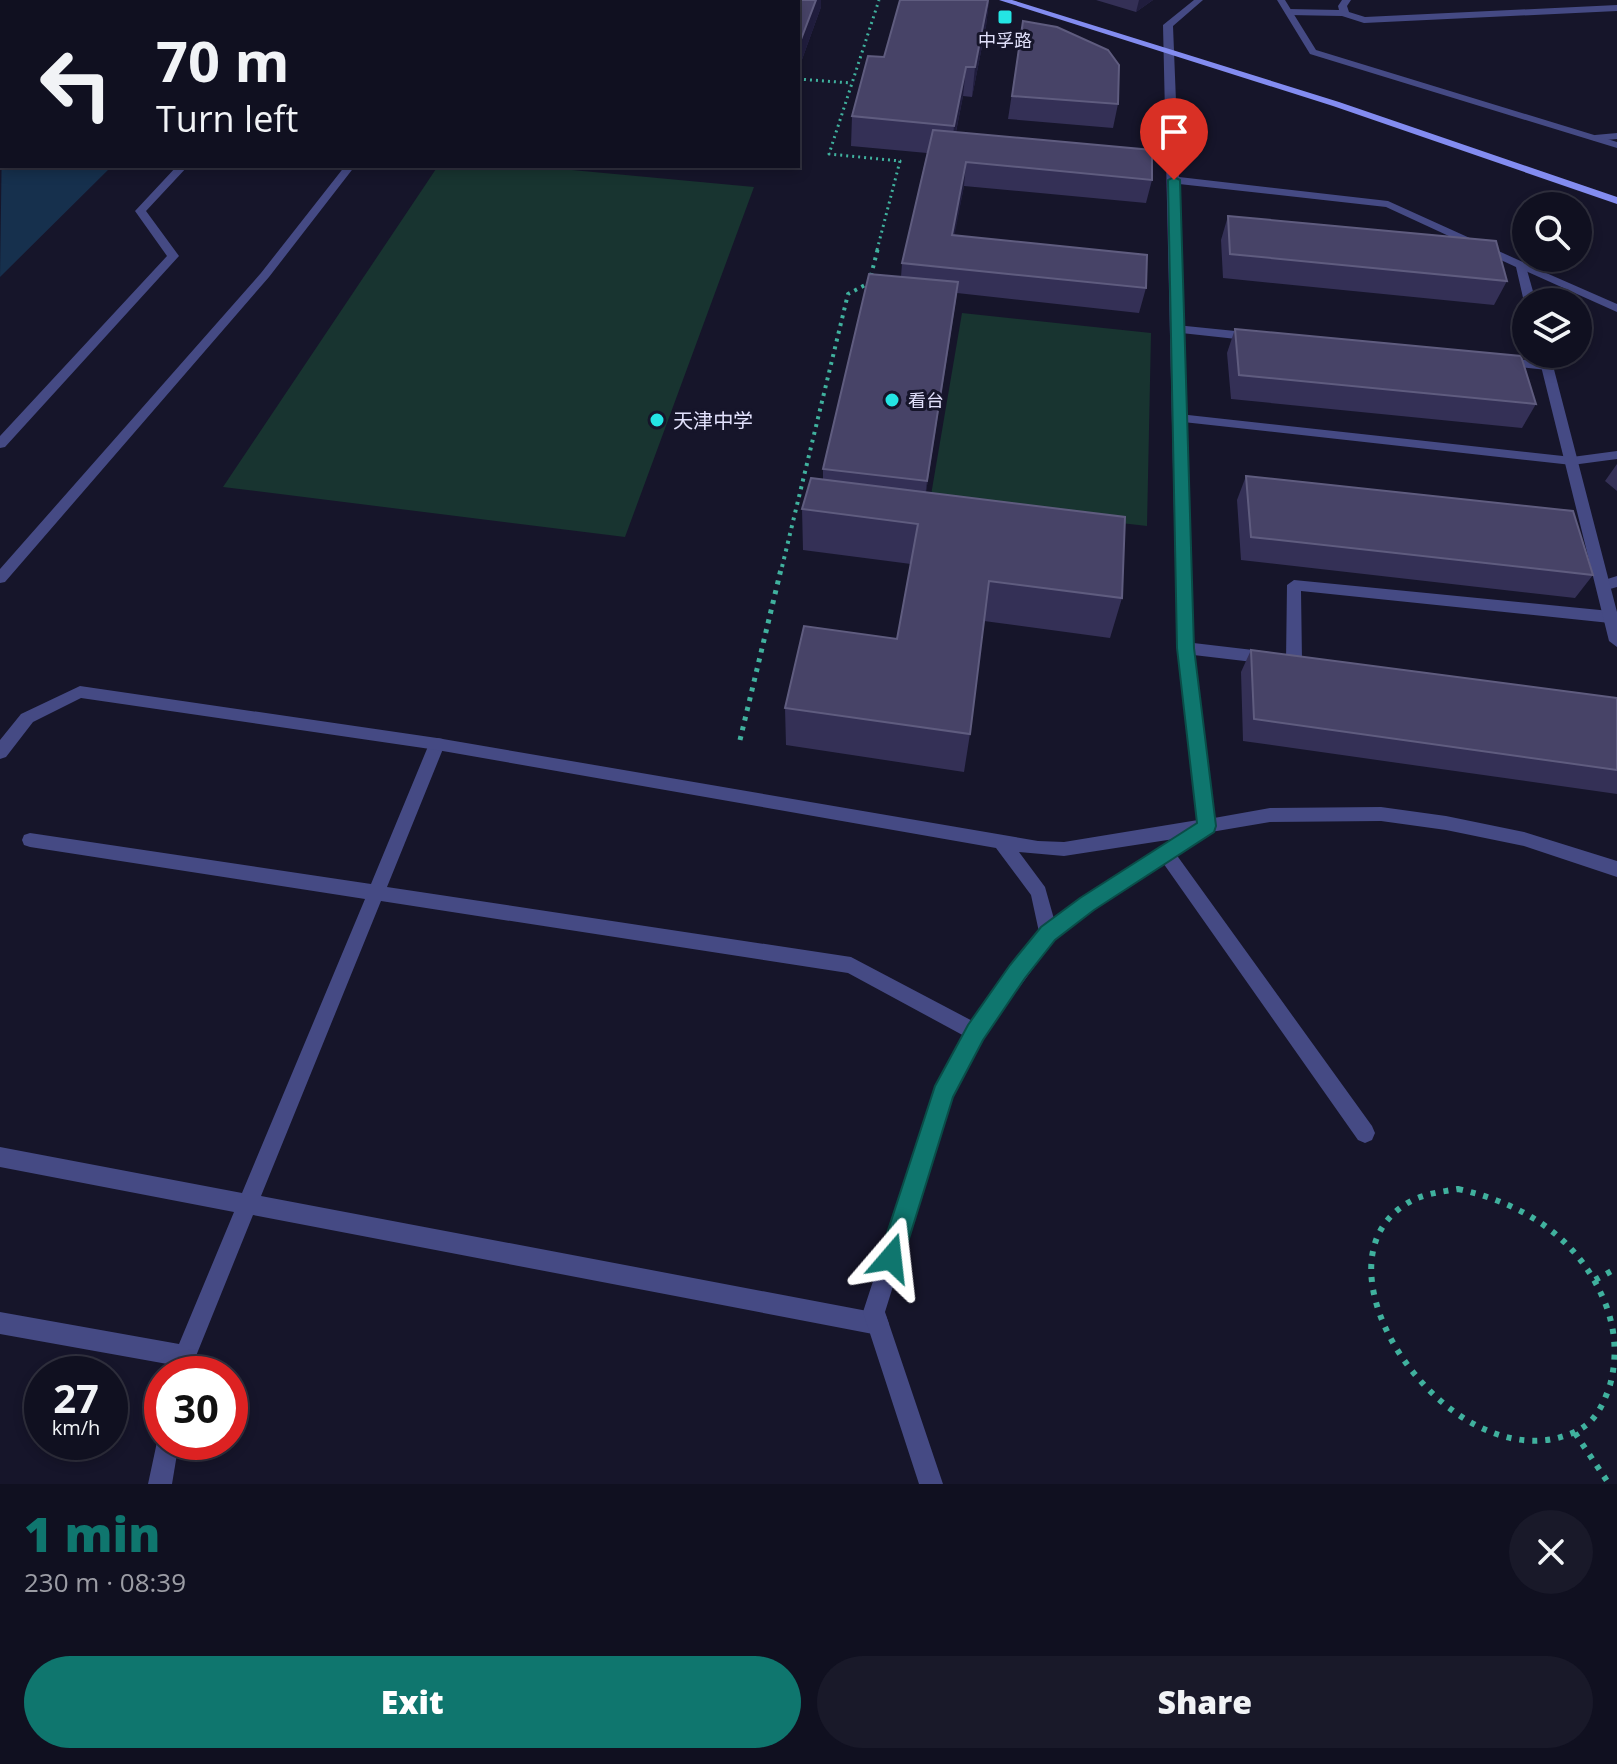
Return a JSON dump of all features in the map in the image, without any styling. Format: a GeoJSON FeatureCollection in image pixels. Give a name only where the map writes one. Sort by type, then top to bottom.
{"type":"FeatureCollection","features":[{"type":"Feature","properties":{"kind":"main road"},"geometry":{"type":"LineString","coordinates":[[1003,0],[1171,49],[1617,194]]}},
{"type":"Feature","properties":{"kind":"main road"},"geometry":{"type":"LineString","coordinates":[[1026,0],[1511,162],[1617,201]]}},
{"type":"Feature","properties":{"kind":"street"},"geometry":{"type":"LineString","coordinates":[[1199,0],[1168,25],[1185,648],[1207,826]]}},
{"type":"Feature","properties":{"kind":"street"},"geometry":{"type":"LineString","coordinates":[[1281,0],[1313,52],[1617,145]]}},
{"type":"Feature","properties":{"kind":"street"},"geometry":{"type":"LineString","coordinates":[[1344,13],[1342,6],[1347,0]]}},
{"type":"Feature","properties":{"kind":"street"},"geometry":{"type":"LineString","coordinates":[[1289,12],[1344,13],[1364,20],[1617,8]]}},
{"type":"Feature","properties":{"kind":"street"},"geometry":{"type":"LineString","coordinates":[[1595,138],[1617,136]]}},
{"type":"Feature","properties":{"kind":"street"},"geometry":{"type":"LineString","coordinates":[[0,444],[173,256],[140,211],[181,168]]}},
{"type":"Feature","properties":{"kind":"street"},"geometry":{"type":"LineString","coordinates":[[0,578],[265,275],[348,168]]}},
{"type":"Feature","properties":{"kind":"street"},"geometry":{"type":"LineString","coordinates":[[1174,180],[1388,204],[1512,261]]}},
{"type":"Feature","properties":{"kind":"street"},"geometry":{"type":"LineString","coordinates":[[1537,272],[1617,308]]}},
{"type":"Feature","properties":{"kind":"street"},"geometry":{"type":"LineString","coordinates":[[1176,329],[1268,339]]}},
{"type":"Feature","properties":{"kind":"street"},"geometry":{"type":"LineString","coordinates":[[1485,360],[1512,360]]}},
{"type":"Feature","properties":{"kind":"street"},"geometry":{"type":"LineString","coordinates":[[1547,368],[1610,583],[1610,617],[1617,641]]}},
{"type":"Feature","properties":{"kind":"street"},"geometry":{"type":"LineString","coordinates":[[1179,418],[1572,461],[1617,455]]}},
{"type":"Feature","properties":{"kind":"street"},"geometry":{"type":"LineString","coordinates":[[1185,648],[1301,662],[1294,585],[1610,617]]}},
{"type":"Feature","properties":{"kind":"street"},"geometry":{"type":"LineString","coordinates":[[0,752],[27,718],[80,692],[437,744],[1000,841],[1064,849],[1270,815],[1381,814],[1524,839],[1617,869]]}},
{"type":"Feature","properties":{"kind":"street"},"geometry":{"type":"LineString","coordinates":[[187,1356],[437,744]]}},
{"type":"Feature","properties":{"kind":"street"},"geometry":{"type":"LineString","coordinates":[[931,1484],[874,1312],[943,1094],[975,1032],[1048,934],[1087,904],[1167,855],[1207,826]]}},
{"type":"Feature","properties":{"kind":"street"},"geometry":{"type":"LineString","coordinates":[[30,840],[851,965],[975,1032]]}},
{"type":"Feature","properties":{"kind":"street"},"geometry":{"type":"LineString","coordinates":[[1000,841],[1039,892],[1048,934]]}},
{"type":"Feature","properties":{"kind":"street"},"geometry":{"type":"LineString","coordinates":[[1167,855],[1365,1133]]}},
{"type":"Feature","properties":{"kind":"street"},"geometry":{"type":"LineString","coordinates":[[0,1157],[878,1324]]}},
{"type":"Feature","properties":{"kind":"street"},"geometry":{"type":"LineString","coordinates":[[0,1323],[144,1356]]}},
{"type":"Feature","properties":{"kind":"street"},"geometry":{"type":"LineString","coordinates":[[160,1484],[165,1460]]}},
{"type":"Feature","properties":{"kind":"path"},"geometry":{"type":"LineString","coordinates":[[740,740],[848,294],[869,283],[900,161],[829,154],[879,0]]}},
{"type":"Feature","properties":{"kind":"path"},"geometry":{"type":"LineString","coordinates":[[800,79],[851,83]]}},
{"type":"Feature","properties":{"kind":"path"},"geometry":{"type":"LineString","coordinates":[[1458,1189],[1496,1196],[1533,1215],[1567,1243],[1595,1280],[1611,1321],[1616,1362],[1607,1398],[1594,1420],[1575,1433],[1542,1442],[1508,1437],[1466,1421],[1428,1391],[1397,1354],[1378,1313],[1372,1273],[1379,1238],[1397,1210],[1424,1194],[1458,1189]]}},
{"type":"Feature","properties":{"kind":"path"},"geometry":{"type":"LineString","coordinates":[[1595,1280],[1617,1268]]}},
{"type":"Feature","properties":{"kind":"path"},"geometry":{"type":"LineString","coordinates":[[1575,1433],[1609,1484]]}},
{"type":"Feature","properties":{"kind":"green space"},"geometry":{"type":"Polygon","coordinates":[[[437,168],[550,168],[754,187],[625,537],[223,487],[437,168]]]}},
{"type":"Feature","properties":{"kind":"green space"},"geometry":{"type":"Polygon","coordinates":[[[962,313],[1151,333],[1147,526],[930,501],[962,313]]]}},
{"type":"Feature","properties":{"kind":"water"},"geometry":{"type":"Polygon","coordinates":[[[2,168],[110,168],[0,277],[2,168]]]}},
{"type":"Feature","properties":{"kind":"building"},"geometry":{"type":"Polygon","coordinates":[[[800,0],[816,0],[800,42],[800,0]]]}},
{"type":"Feature","properties":{"kind":"building"},"geometry":{"type":"Polygon","coordinates":[[[900,0],[988,0],[975,67],[966,67],[954,126],[852,116],[868,56],[884,57],[900,0]]]}},
{"type":"Feature","properties":{"kind":"building"},"geometry":{"type":"Polygon","coordinates":[[[1023,21],[1057,27],[1108,50],[1119,65],[1118,104],[1012,96],[1023,21]]]}},
{"type":"Feature","properties":{"kind":"building"},"geometry":{"type":"Polygon","coordinates":[[[933,130],[1152,150],[1152,180],[966,162],[952,235],[1147,255],[1146,288],[902,263],[933,130]]]}},
{"type":"Feature","properties":{"kind":"building"},"geometry":{"type":"Polygon","coordinates":[[[1228,216],[1496,241],[1507,281],[1230,254],[1228,216]]]}},
{"type":"Feature","properties":{"kind":"building","name":"看台"},"geometry":{"type":"Polygon","coordinates":[[[869,274],[958,282],[927,481],[823,469],[869,274]]]}},
{"type":"Feature","properties":{"kind":"building"},"geometry":{"type":"Polygon","coordinates":[[[1235,329],[1512,355],[1512,368],[1525,368],[1536,404],[1239,375],[1235,329]]]}},
{"type":"Feature","properties":{"kind":"building"},"geometry":{"type":"Polygon","coordinates":[[[1246,476],[1573,511],[1593,575],[1251,537],[1246,476]]]}},
{"type":"Feature","properties":{"kind":"building"},"geometry":{"type":"Polygon","coordinates":[[[811,478],[1125,517],[1122,598],[989,581],[970,734],[785,708],[804,626],[897,639],[918,524],[802,509],[811,478]]]}},
{"type":"Feature","properties":{"kind":"building"},"geometry":{"type":"Polygon","coordinates":[[[1251,650],[1617,698],[1617,770],[1254,719],[1251,650]]]}},
{"type":"Feature","properties":{"kind":"place","name":"中孚路"},"geometry":{"type":"Point","coordinates":[1005,17]}},
{"type":"Feature","properties":{"kind":"place","name":"看台"},"geometry":{"type":"Point","coordinates":[892,400]}},
{"type":"Feature","properties":{"kind":"place","name":"天津中学"},"geometry":{"type":"Point","coordinates":[657,420]}},
{"type":"Feature","properties":{"kind":"route"},"geometry":{"type":"LineString","coordinates":[[891,1258],[943,1094],[975,1032],[1018,972],[1048,934],[1087,904],[1167,855],[1207,826],[1185,648],[1174,180]]}}]}
